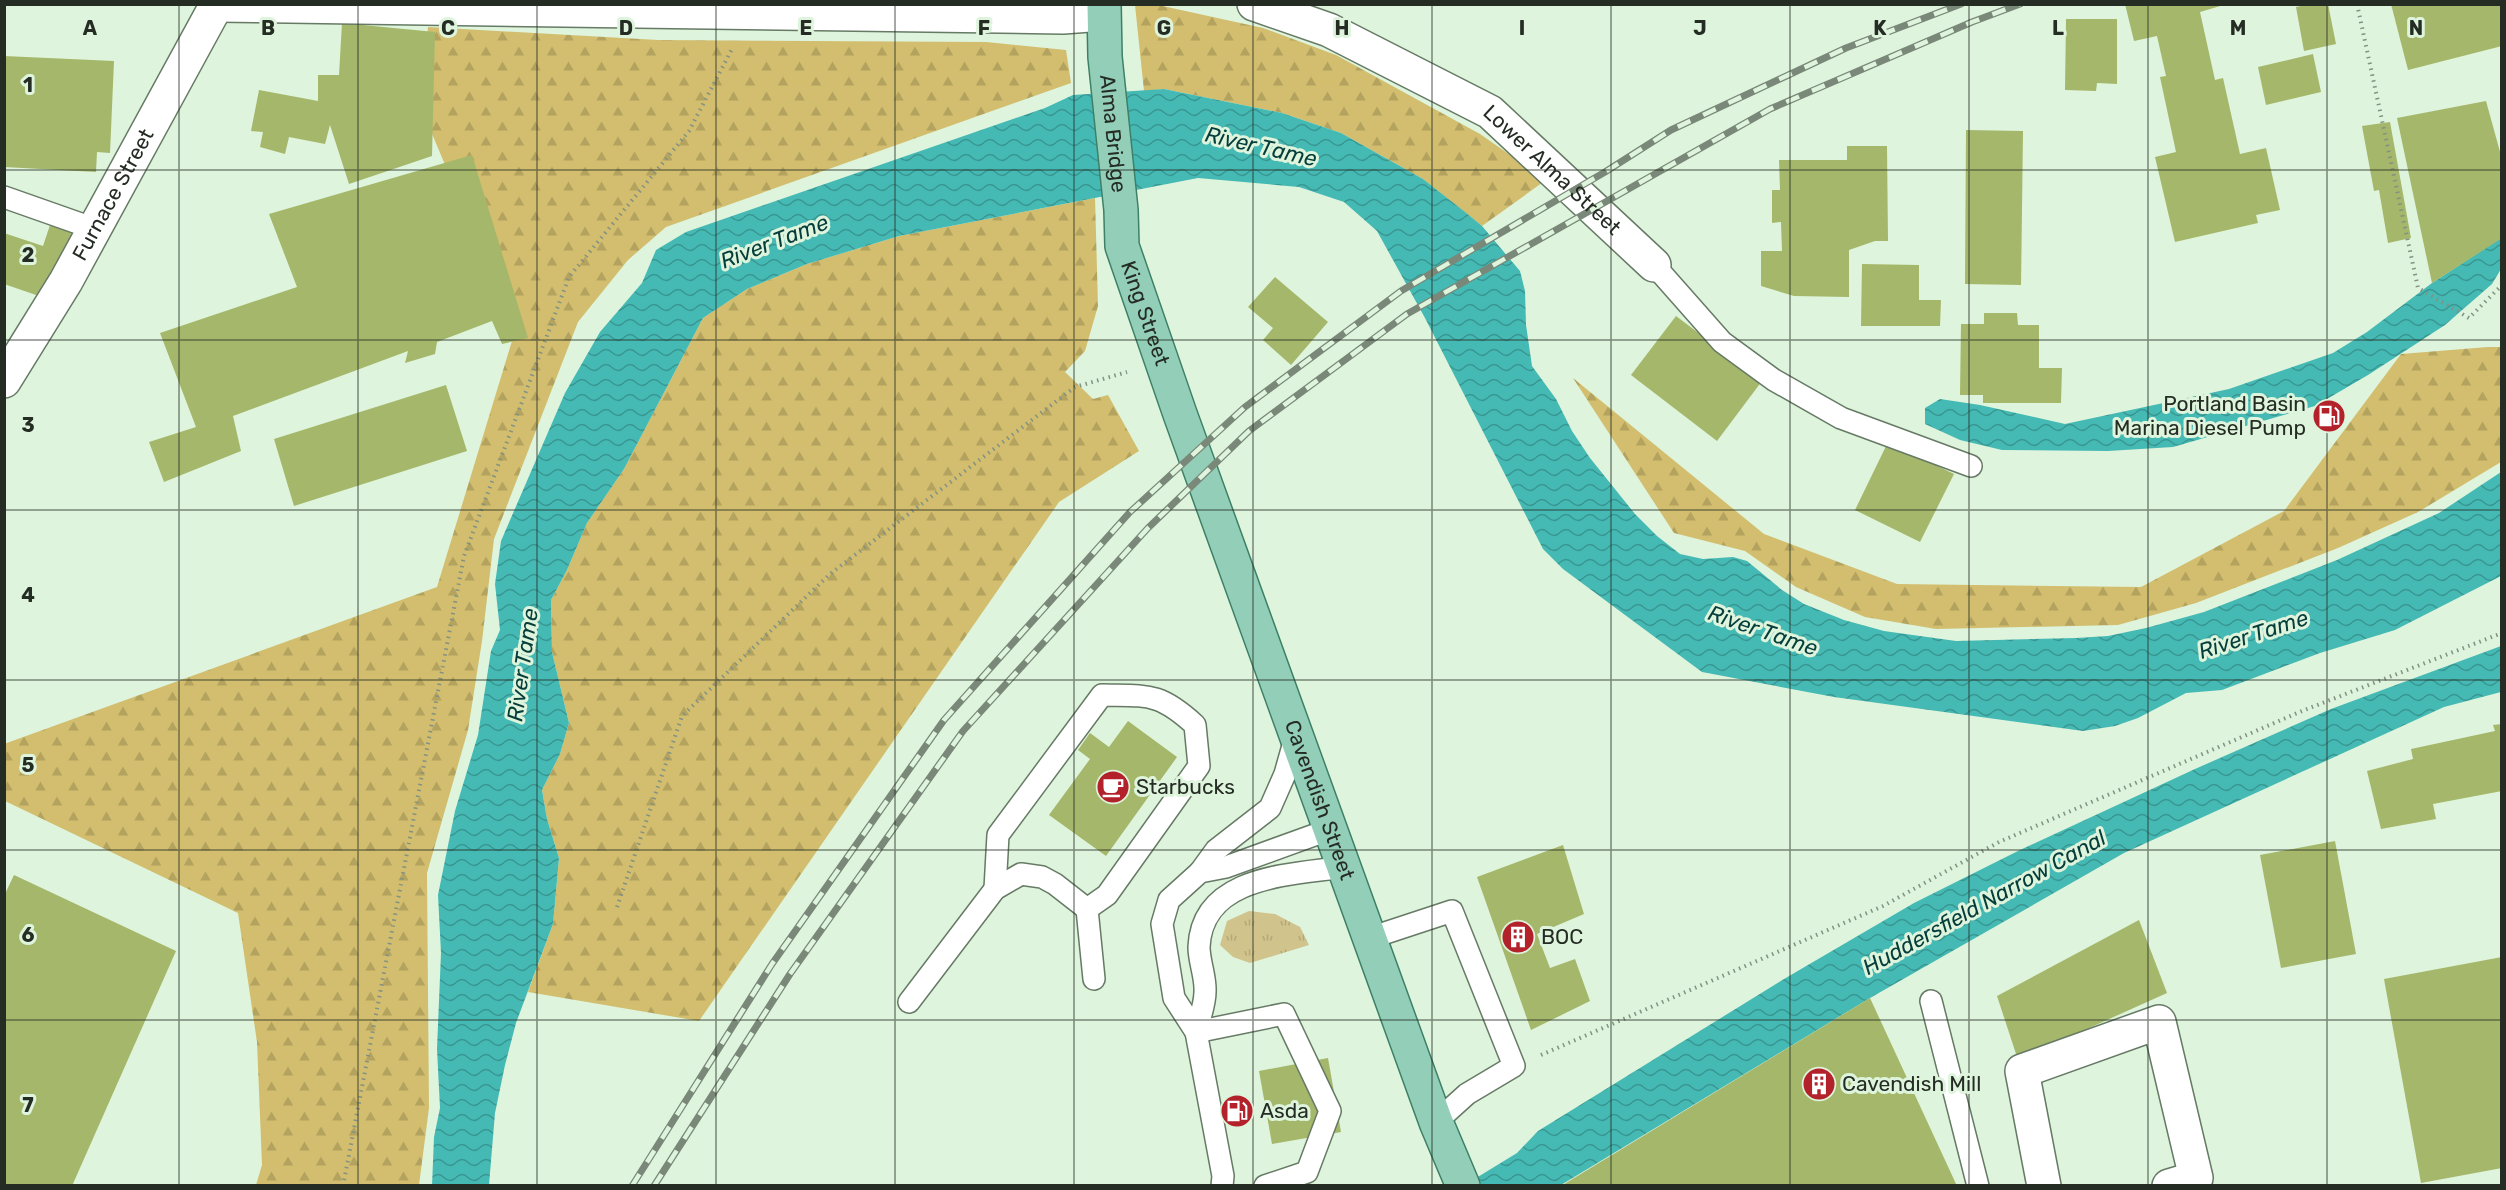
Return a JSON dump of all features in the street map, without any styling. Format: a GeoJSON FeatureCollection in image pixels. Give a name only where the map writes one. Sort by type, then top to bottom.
{"type":"FeatureCollection","features":[{"type":"Feature","properties":{"kind":"main road","name":"Alma Bridge"},"geometry":{"type":"LineString","coordinates":[[1104,9],[1106,57],[1121,210]]}},
{"type":"Feature","properties":{"kind":"main road","name":"King Street"},"geometry":{"type":"LineString","coordinates":[[1121,210],[1122,246],[1180,414]]}},
{"type":"Feature","properties":{"kind":"main road","name":"Cavendish Street"},"geometry":{"type":"LineString","coordinates":[[1180,414],[1436,1122],[1463,1185]]}},
{"type":"Feature","properties":{"kind":"street","name":"Lower Alma Street"},"geometry":{"type":"LineString","coordinates":[[1254,4],[1329,30],[1490,112],[1654,266]]}},
{"type":"Feature","properties":{"kind":"street"},"geometry":{"type":"LineString","coordinates":[[217,5],[1063,17],[1104,9]]}},
{"type":"Feature","properties":{"kind":"street","name":"Furnace Street"},"geometry":{"type":"LineString","coordinates":[[4,381],[66,281],[217,5]]}},
{"type":"Feature","properties":{"kind":"street"},"geometry":{"type":"LineString","coordinates":[[2044,1185],[2022,1071],[2159,1022],[2196,1178],[2169,1185]]}},
{"type":"Feature","properties":{"kind":"lane"},"geometry":{"type":"LineString","coordinates":[[4,197],[95,229]]}},
{"type":"Feature","properties":{"kind":"lane"},"geometry":{"type":"LineString","coordinates":[[1654,266],[1722,342],[1774,380],[1841,418],[1971,466]]}},
{"type":"Feature","properties":{"kind":"lane"},"geometry":{"type":"LineString","coordinates":[[995,890],[998,835],[1102,695],[1151,696],[1176,707],[1195,725],[1199,766],[1107,895],[1088,909]]}},
{"type":"Feature","properties":{"kind":"lane"},"geometry":{"type":"LineString","coordinates":[[1222,1185],[1223,1176],[1196,1032],[1174,998],[1162,924],[1169,900],[1200,872],[1216,850],[1270,808],[1285,774],[1296,735]]}},
{"type":"Feature","properties":{"kind":"lane"},"geometry":{"type":"LineString","coordinates":[[1200,872],[1226,867],[1331,829]]}},
{"type":"Feature","properties":{"kind":"lane"},"geometry":{"type":"LineString","coordinates":[[1196,1032],[1205,992],[1199,946],[1209,912],[1227,894],[1264,879],[1344,867]]}},
{"type":"Feature","properties":{"kind":"lane"},"geometry":{"type":"LineString","coordinates":[[909,1002],[995,890],[1021,874],[1042,877],[1088,909],[1094,979]]}},
{"type":"Feature","properties":{"kind":"lane"},"geometry":{"type":"LineString","coordinates":[[1370,938],[1452,911],[1514,1066],[1467,1094],[1436,1122]]}},
{"type":"Feature","properties":{"kind":"lane"},"geometry":{"type":"LineString","coordinates":[[1931,1001],[1978,1185]]}},
{"type":"Feature","properties":{"kind":"lane"},"geometry":{"type":"LineString","coordinates":[[1196,1032],[1284,1014],[1330,1111],[1307,1172],[1265,1185]]}},
{"type":"Feature","properties":{"kind":"path"},"geometry":{"type":"LineString","coordinates":[[2358,4],[2418,288],[2469,318],[2502,285]]}},
{"type":"Feature","properties":{"kind":"path"},"geometry":{"type":"LineString","coordinates":[[343,1185],[464,556],[569,277],[689,131],[752,11]]}},
{"type":"Feature","properties":{"kind":"path"},"geometry":{"type":"LineString","coordinates":[[617,907],[682,716],[830,574],[1075,387],[1134,369],[1160,357]]}},
{"type":"Feature","properties":{"kind":"path"},"geometry":{"type":"LineString","coordinates":[[1514,1066],[1883,906],[2000,842],[2302,711],[2502,633]]}},
{"type":"Feature","properties":{"kind":"green space"},"geometry":{"type":"Polygon","coordinates":[[[1135,5],[1158,5],[1263,28],[1336,55],[1480,134],[1546,180],[1482,226],[1423,179],[1341,133],[1282,113],[1164,89],[1144,91],[1135,5]]]}},
{"type":"Feature","properties":{"kind":"green space"},"geometry":{"type":"Polygon","coordinates":[[[428,27],[658,40],[986,42],[1066,50],[1071,83],[666,227],[628,260],[578,322],[494,539],[482,641],[468,730],[427,873],[429,1108],[419,1185],[256,1185],[262,1165],[257,1042],[238,913],[5,801],[4,744],[437,587],[515,331],[422,110],[428,27]]]}},
{"type":"Feature","properties":{"kind":"green space"},"geometry":{"type":"Polygon","coordinates":[[[1095,198],[1098,306],[1085,351],[1065,372],[1093,399],[1108,395],[1139,451],[1059,502],[699,1021],[528,992],[553,924],[559,858],[547,819],[542,790],[560,754],[569,723],[552,652],[551,600],[587,523],[624,469],[703,318],[747,289],[807,264],[899,236],[1095,198]]]}},
{"type":"Feature","properties":{"kind":"green space"},"geometry":{"type":"Polygon","coordinates":[[[2501,347],[2501,462],[2418,512],[2338,548],[2196,603],[2118,625],[1936,629],[1865,617],[1796,587],[1745,551],[1674,533],[1573,378],[1764,534],[1897,584],[2141,587],[2284,511],[2401,354],[2501,347]]]}},
{"type":"Feature","properties":{"kind":"green space"},"geometry":{"type":"Polygon","coordinates":[[[1249,911],[1275,914],[1300,927],[1309,945],[1250,963],[1233,957],[1220,945],[1227,921],[1249,911]]]}},
{"type":"Feature","properties":{"kind":"water","name":"River Tame"},"geometry":{"type":"Polygon","coordinates":[[[1164,89],[1282,113],[1341,133],[1423,179],[1482,226],[1520,271],[1525,291],[1526,325],[1532,366],[1556,399],[1572,431],[1590,458],[1635,514],[1657,536],[1680,554],[1703,559],[1733,557],[1747,561],[1782,590],[1804,604],[1844,620],[1884,631],[1956,641],[2108,636],[2146,628],[2204,612],[2337,560],[2439,513],[2501,472],[2501,576],[2395,630],[2320,653],[2222,690],[2186,693],[2138,718],[2115,726],[2083,731],[1834,697],[1702,672],[1563,569],[1543,549],[1425,318],[1377,231],[1344,202],[1299,187],[1198,178],[899,236],[807,264],[747,289],[703,318],[624,469],[587,523],[551,600],[552,652],[569,723],[560,754],[542,790],[547,819],[559,858],[553,924],[516,1023],[505,1065],[495,1113],[489,1185],[432,1186],[434,1137],[440,1108],[437,1049],[441,953],[438,895],[455,811],[478,735],[491,651],[500,630],[495,584],[501,541],[565,393],[600,332],[642,283],[656,250],[686,232],[1045,108],[1073,95],[1164,89]]]}},
{"type":"Feature","properties":{"kind":"water"},"geometry":{"type":"Polygon","coordinates":[[[2501,238],[2501,269],[2492,284],[2445,325],[2315,406],[2173,447],[2108,451],[2002,450],[1960,440],[1925,424],[1925,408],[1940,399],[1980,405],[2065,424],[2229,389],[2333,353],[2367,332],[2432,283],[2501,238]]]}},
{"type":"Feature","properties":{"kind":"water","name":"Huddersfield Narrow Canal"},"geometry":{"type":"Polygon","coordinates":[[[2501,646],[2501,692],[2444,707],[2124,853],[1870,998],[1561,1185],[1463,1186],[1517,1153],[1538,1131],[1784,979],[1914,903],[2020,850],[2331,709],[2501,646]]]}},
{"type":"Feature","properties":{"kind":"building"},"geometry":{"type":"Polygon","coordinates":[[[2125,4],[2227,4],[2200,12],[2215,80],[2223,78],[2240,154],[2266,148],[2280,210],[2256,215],[2258,223],[2175,242],[2155,157],[2176,152],[2160,77],[2166,76],[2157,36],[2134,41],[2125,4]]]}},
{"type":"Feature","properties":{"kind":"building"},"geometry":{"type":"Polygon","coordinates":[[[2328,4],[2336,44],[2304,51],[2296,7],[2328,4]]]}},
{"type":"Feature","properties":{"kind":"building"},"geometry":{"type":"Polygon","coordinates":[[[2391,4],[2502,4],[2502,46],[2408,70],[2391,4]]]}},
{"type":"Feature","properties":{"kind":"building"},"geometry":{"type":"Polygon","coordinates":[[[2066,19],[2117,19],[2117,84],[2097,83],[2096,91],[2065,90],[2066,19]]]}},
{"type":"Feature","properties":{"kind":"building"},"geometry":{"type":"Polygon","coordinates":[[[342,23],[435,32],[432,156],[349,184],[330,125],[325,144],[289,137],[285,154],[260,147],[263,132],[251,131],[259,90],[318,101],[318,75],[339,75],[342,23]]]}},
{"type":"Feature","properties":{"kind":"building"},"geometry":{"type":"Polygon","coordinates":[[[2313,54],[2321,92],[2266,105],[2258,67],[2313,54]]]}},
{"type":"Feature","properties":{"kind":"building"},"geometry":{"type":"Polygon","coordinates":[[[4,56],[114,61],[110,153],[97,152],[96,172],[4,167],[4,56]]]}},
{"type":"Feature","properties":{"kind":"building"},"geometry":{"type":"Polygon","coordinates":[[[2486,101],[2502,159],[2502,238],[2432,283],[2397,118],[2486,101]]]}},
{"type":"Feature","properties":{"kind":"building"},"geometry":{"type":"Polygon","coordinates":[[[2390,122],[2411,238],[2388,243],[2379,190],[2374,191],[2362,126],[2390,122]]]}},
{"type":"Feature","properties":{"kind":"building"},"geometry":{"type":"Polygon","coordinates":[[[1966,130],[2023,131],[2021,285],[1965,284],[1966,130]]]}},
{"type":"Feature","properties":{"kind":"building"},"geometry":{"type":"Polygon","coordinates":[[[1847,146],[1887,146],[1888,241],[1875,241],[1849,250],[1849,297],[1794,296],[1761,286],[1761,251],[1782,251],[1781,222],[1772,223],[1772,190],[1780,190],[1779,160],[1847,160],[1847,146]]]}},
{"type":"Feature","properties":{"kind":"building"},"geometry":{"type":"Polygon","coordinates":[[[472,155],[528,338],[502,344],[492,321],[437,342],[435,354],[405,363],[408,351],[233,416],[241,451],[164,482],[149,442],[196,427],[160,333],[297,287],[269,214],[472,155]]]}},
{"type":"Feature","properties":{"kind":"building"},"geometry":{"type":"Polygon","coordinates":[[[57,204],[92,216],[39,296],[4,284],[4,233],[43,246],[57,204]]]}},
{"type":"Feature","properties":{"kind":"building"},"geometry":{"type":"Polygon","coordinates":[[[1862,264],[1919,265],[1919,300],[1941,300],[1940,326],[1861,326],[1862,264]]]}},
{"type":"Feature","properties":{"kind":"building"},"geometry":{"type":"Polygon","coordinates":[[[1275,277],[1328,322],[1291,365],[1263,340],[1273,328],[1248,307],[1275,277]]]}},
{"type":"Feature","properties":{"kind":"building"},"geometry":{"type":"Polygon","coordinates":[[[1984,313],[2017,313],[2018,325],[2039,325],[2039,368],[2062,368],[2061,403],[1983,403],[1983,395],[1960,395],[1961,324],[1984,324],[1984,313]]]}},
{"type":"Feature","properties":{"kind":"building"},"geometry":{"type":"Polygon","coordinates":[[[1676,316],[1762,381],[1717,441],[1631,375],[1676,316]]]}},
{"type":"Feature","properties":{"kind":"building"},"geometry":{"type":"Polygon","coordinates":[[[446,385],[467,451],[294,506],[274,439],[446,385]]]}},
{"type":"Feature","properties":{"kind":"building"},"geometry":{"type":"Polygon","coordinates":[[[1888,442],[1954,474],[1920,542],[1855,510],[1888,442]]]}},
{"type":"Feature","properties":{"kind":"building","name":"Starbucks"},"geometry":{"type":"Polygon","coordinates":[[[1128,721],[1177,757],[1106,856],[1049,815],[1090,759],[1078,750],[1090,733],[1109,747],[1128,721]]]}},
{"type":"Feature","properties":{"kind":"building"},"geometry":{"type":"Polygon","coordinates":[[[2502,724],[2502,791],[2433,804],[2436,819],[2381,829],[2367,771],[2413,759],[2411,749],[2495,731],[2493,725],[2502,724]]]}},
{"type":"Feature","properties":{"kind":"building"},"geometry":{"type":"Polygon","coordinates":[[[2335,841],[2356,954],[2281,968],[2260,855],[2335,841]]]}},
{"type":"Feature","properties":{"kind":"building","name":"BOC"},"geometry":{"type":"Polygon","coordinates":[[[1563,845],[1584,914],[1537,934],[1550,968],[1575,959],[1590,1001],[1531,1030],[1477,877],[1563,845]]]}},
{"type":"Feature","properties":{"kind":"building"},"geometry":{"type":"Polygon","coordinates":[[[14,875],[176,951],[72,1186],[4,1186],[4,896],[14,875]]]}},
{"type":"Feature","properties":{"kind":"building"},"geometry":{"type":"Polygon","coordinates":[[[2139,920],[2167,993],[2018,1060],[1997,996],[2139,920]]]}},
{"type":"Feature","properties":{"kind":"building"},"geometry":{"type":"Polygon","coordinates":[[[2502,957],[2502,1168],[2421,1183],[2384,979],[2502,957]]]}},
{"type":"Feature","properties":{"kind":"building","name":"Cavendish Mill"},"geometry":{"type":"Polygon","coordinates":[[[1870,998],[1957,1186],[1561,1186],[1870,998]]]}},
{"type":"Feature","properties":{"kind":"building"},"geometry":{"type":"Polygon","coordinates":[[[1328,1058],[1341,1132],[1272,1144],[1259,1071],[1328,1058]]]}},
{"type":"Feature","properties":{"kind":"railway"},"geometry":{"type":"LineString","coordinates":[[632,1186],[772,964],[944,720],[1130,512],[1245,407],[1401,291],[1605,172],[1671,130],[1846,48],[1961,4]]}},
{"type":"Feature","properties":{"kind":"railway"},"geometry":{"type":"LineString","coordinates":[[654,1186],[790,974],[963,731],[1148,528],[1249,431],[1407,314],[1770,109],[1972,22],[2020,4]]}},
{"type":"Feature","properties":{"kind":"place","name":"Portland Basin Marina Diesel Pump"},"geometry":{"type":"Point","coordinates":[2329,416]}},
{"type":"Feature","properties":{"kind":"place","name":"Starbucks"},"geometry":{"type":"Point","coordinates":[1113,787]}},
{"type":"Feature","properties":{"kind":"place","name":"BOC"},"geometry":{"type":"Point","coordinates":[1518,937]}},
{"type":"Feature","properties":{"kind":"place","name":"Cavendish Mill"},"geometry":{"type":"Point","coordinates":[1819,1084]}},
{"type":"Feature","properties":{"kind":"place","name":"Asda"},"geometry":{"type":"Point","coordinates":[1237,1111]}}]}
